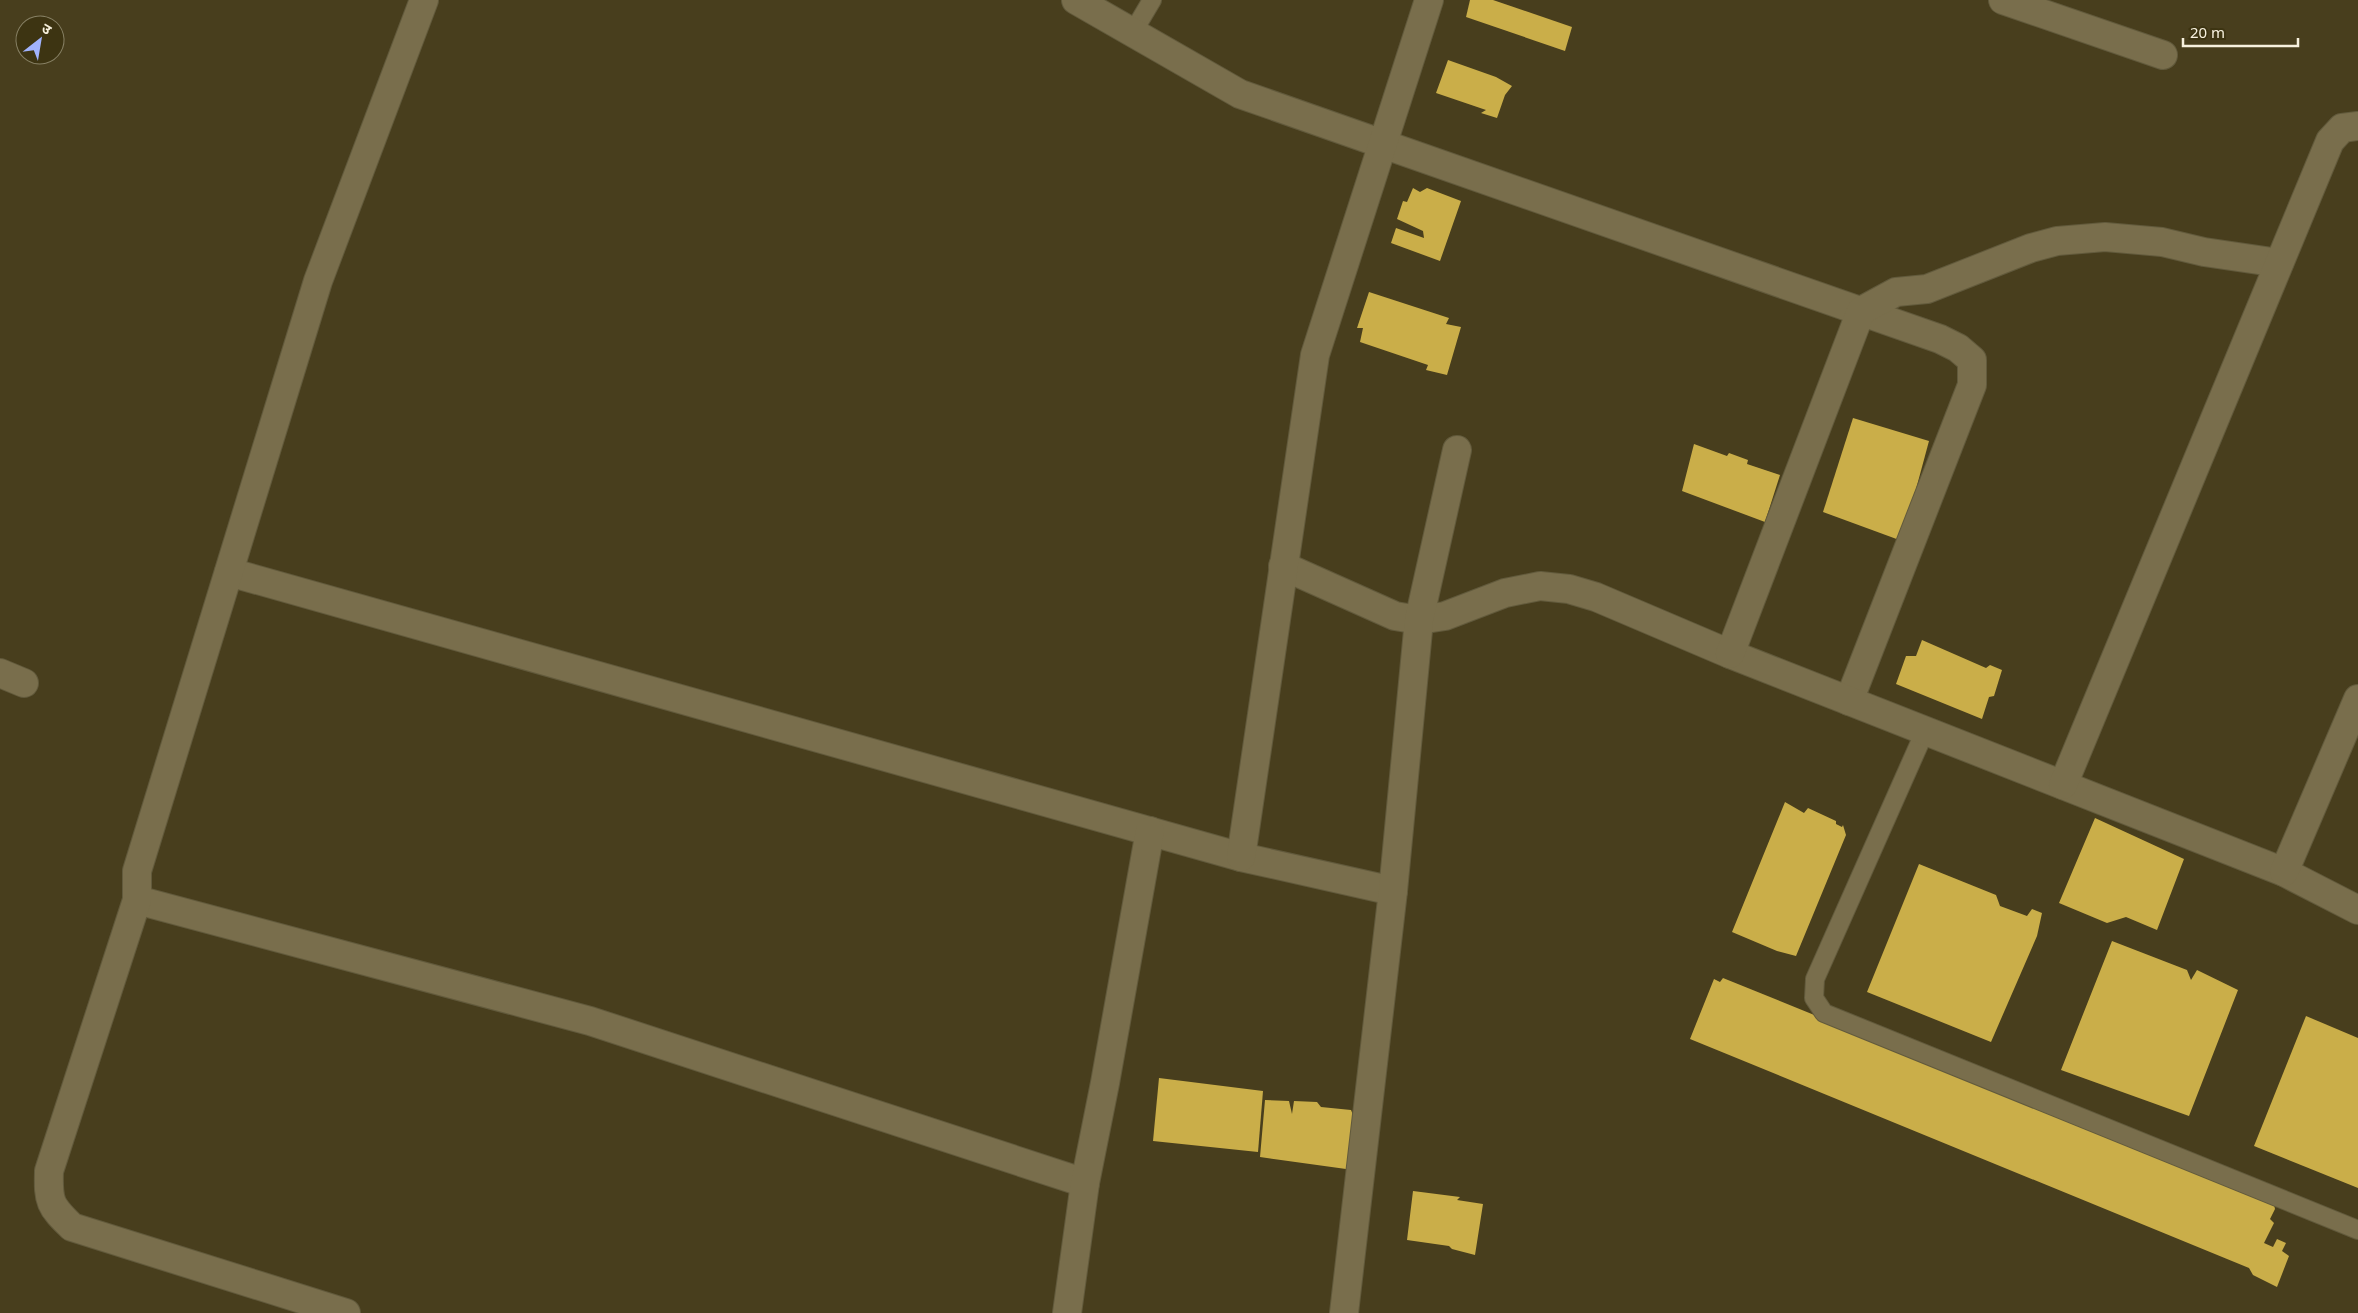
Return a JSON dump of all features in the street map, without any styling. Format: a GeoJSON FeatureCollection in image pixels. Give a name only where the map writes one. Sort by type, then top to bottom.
{"type":"FeatureCollection","features":[{"type":"Feature","properties":{"kind":"street"},"geometry":{"type":"LineString","coordinates":[[340,1312],[72,1227],[56,1211],[48,1195],[49,1171],[137,900],[136,871],[318,281],[424,0]]}},
{"type":"Feature","properties":{"kind":"street"},"geometry":{"type":"LineString","coordinates":[[1076,0],[1240,94],[1940,339],[1958,348],[1972,360],[1972,384],[1849,701]]}},
{"type":"Feature","properties":{"kind":"street"},"geometry":{"type":"LineString","coordinates":[[1241,857],[1315,355],[1429,0]]}},
{"type":"Feature","properties":{"kind":"street"},"geometry":{"type":"LineString","coordinates":[[2003,0],[2163,55]]}},
{"type":"Feature","properties":{"kind":"street"},"geometry":{"type":"LineString","coordinates":[[2063,785],[2330,141],[2342,128],[2358,126]]}},
{"type":"Feature","properties":{"kind":"street"},"geometry":{"type":"LineString","coordinates":[[1730,654],[1861,311],[1896,292],[1927,289],[2031,248],[2057,241],[2105,237],[2162,242],[2204,252],[2279,263]]}},
{"type":"Feature","properties":{"kind":"street"},"geometry":{"type":"LineString","coordinates":[[1344,1313],[1393,891],[1419,620],[1457,450]]}},
{"type":"Feature","properties":{"kind":"street"},"geometry":{"type":"LineString","coordinates":[[1284,566],[1395,616],[1419,620],[1445,616],[1505,593],[1540,586],[1569,589],[1596,597],[1730,654],[2284,872],[2358,910]]}},
{"type":"Feature","properties":{"kind":"street"},"geometry":{"type":"LineString","coordinates":[[229,572],[1241,857],[1393,891]]}},
{"type":"Feature","properties":{"kind":"street"},"geometry":{"type":"LineString","coordinates":[[2284,872],[2358,699]]}},
{"type":"Feature","properties":{"kind":"street"},"geometry":{"type":"LineString","coordinates":[[1068,1313],[1085,1183],[1105,1083],[1150,831]]}},
{"type":"Feature","properties":{"kind":"street"},"geometry":{"type":"LineString","coordinates":[[137,900],[590,1022],[1085,1183]]}},
{"type":"Feature","properties":{"kind":"lane"},"geometry":{"type":"LineString","coordinates":[[1133,32],[1152,0]]}},
{"type":"Feature","properties":{"kind":"lane"},"geometry":{"type":"LineString","coordinates":[[1925,731],[1815,979],[1814,998],[1824,1013],[2358,1230]]}},
{"type":"Feature","properties":{"kind":"building"},"geometry":{"type":"Polygon","coordinates":[[[1470,0],[1493,0],[1572,27],[1565,51],[1466,17],[1470,0]]]}},
{"type":"Feature","properties":{"kind":"building"},"geometry":{"type":"Polygon","coordinates":[[[1448,60],[1496,77],[1512,86],[1505,95],[1497,118],[1481,113],[1486,110],[1436,93],[1448,60]]]}},
{"type":"Feature","properties":{"kind":"building"},"geometry":{"type":"Polygon","coordinates":[[[1413,188],[1420,192],[1427,188],[1461,201],[1440,261],[1391,243],[1396,228],[1424,238],[1423,231],[1397,219],[1403,201],[1407,202],[1413,188]]]}},
{"type":"Feature","properties":{"kind":"building"},"geometry":{"type":"Polygon","coordinates":[[[1369,292],[1449,318],[1446,324],[1461,327],[1447,375],[1426,370],[1428,365],[1360,342],[1363,328],[1357,328],[1369,292]]]}},
{"type":"Feature","properties":{"kind":"building"},"geometry":{"type":"Polygon","coordinates":[[[1853,418],[1929,441],[1902,541],[1823,512],[1853,418]]]}},
{"type":"Feature","properties":{"kind":"building"},"geometry":{"type":"Polygon","coordinates":[[[1694,444],[1727,456],[1729,453],[1748,460],[1747,464],[1780,475],[1765,522],[1682,491],[1694,444]]]}},
{"type":"Feature","properties":{"kind":"building"},"geometry":{"type":"Polygon","coordinates":[[[1922,640],[1986,668],[1990,665],[2002,670],[1994,696],[1989,697],[1982,719],[1896,684],[1906,656],[1916,656],[1922,640]]]}},
{"type":"Feature","properties":{"kind":"building"},"geometry":{"type":"Polygon","coordinates":[[[1785,802],[1804,813],[1808,808],[1836,821],[1836,824],[1842,827],[1843,825],[1846,835],[1796,956],[1777,951],[1732,932],[1785,802]]]}},
{"type":"Feature","properties":{"kind":"building"},"geometry":{"type":"Polygon","coordinates":[[[2095,818],[2184,859],[2157,930],[2126,917],[2107,923],[2059,903],[2095,818]]]}},
{"type":"Feature","properties":{"kind":"building"},"geometry":{"type":"Polygon","coordinates":[[[1919,864],[1996,895],[2000,906],[2027,916],[2032,909],[2042,913],[2037,936],[1991,1042],[1867,992],[1919,864]]]}},
{"type":"Feature","properties":{"kind":"building"},"geometry":{"type":"Polygon","coordinates":[[[2112,941],[2187,970],[2191,980],[2197,970],[2238,990],[2189,1116],[2061,1070],[2112,941]]]}},
{"type":"Feature","properties":{"kind":"building"},"geometry":{"type":"Polygon","coordinates":[[[1723,978],[2273,1201],[2275,1209],[2270,1219],[2274,1223],[2264,1243],[2273,1247],[2277,1239],[2286,1243],[2282,1251],[2289,1256],[2277,1287],[2253,1275],[2249,1268],[1690,1039],[1714,979],[1720,982],[1723,978]]]}},
{"type":"Feature","properties":{"kind":"building"},"geometry":{"type":"Polygon","coordinates":[[[2306,1016],[2358,1038],[2358,1188],[2254,1146],[2306,1016]]]}},
{"type":"Feature","properties":{"kind":"building"},"geometry":{"type":"Polygon","coordinates":[[[1159,1078],[1263,1091],[1258,1152],[1153,1141],[1159,1078]]]}},
{"type":"Feature","properties":{"kind":"building"},"geometry":{"type":"Polygon","coordinates":[[[1265,1100],[1289,1101],[1292,1114],[1294,1101],[1317,1102],[1321,1107],[1351,1110],[1356,1122],[1346,1169],[1260,1157],[1265,1100]]]}},
{"type":"Feature","properties":{"kind":"building"},"geometry":{"type":"Polygon","coordinates":[[[1413,1191],[1460,1197],[1457,1200],[1483,1204],[1475,1255],[1452,1249],[1449,1246],[1407,1240],[1413,1191]]]}}]}
